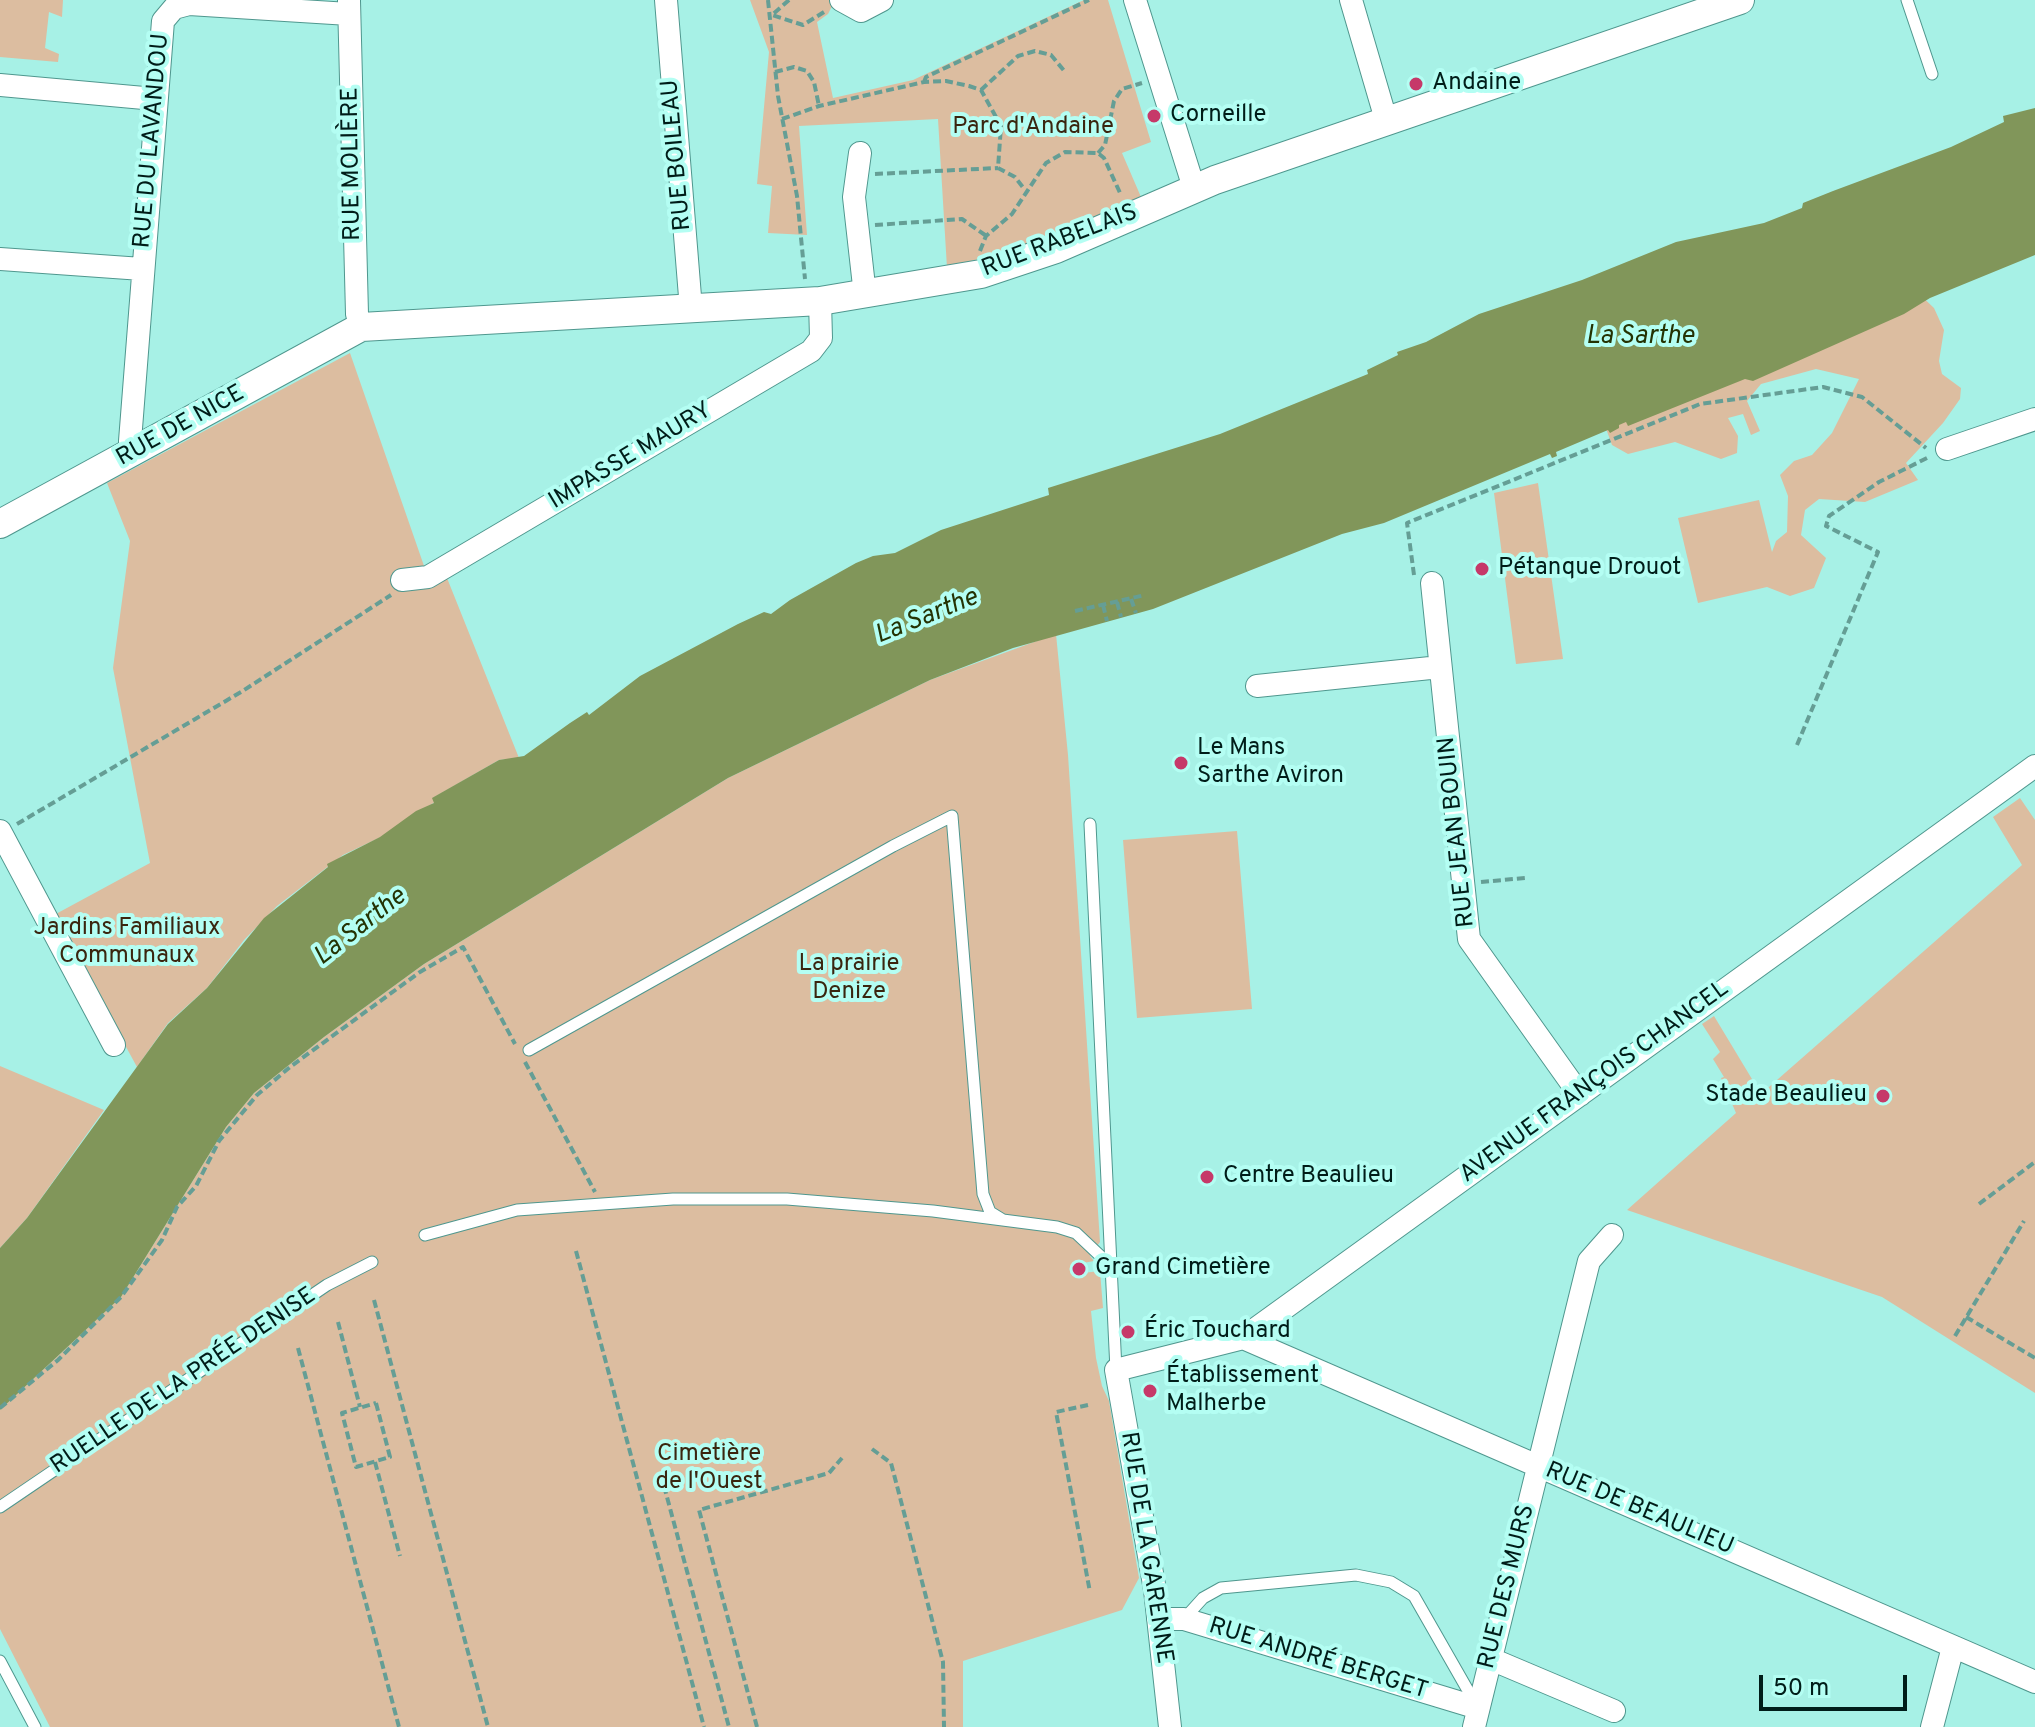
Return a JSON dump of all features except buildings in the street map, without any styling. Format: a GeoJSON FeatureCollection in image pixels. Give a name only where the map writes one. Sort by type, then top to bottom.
{"type":"FeatureCollection","features":[{"type":"Feature","properties":{"kind":"street","name":"RUE BOILEAU"},"geometry":{"type":"LineString","coordinates":[[666,0],[691,309]]}},
{"type":"Feature","properties":{"kind":"street"},"geometry":{"type":"LineString","coordinates":[[836,4],[861,11],[882,0]]}},
{"type":"Feature","properties":{"kind":"street"},"geometry":{"type":"LineString","coordinates":[[1135,0],[1194,188]]}},
{"type":"Feature","properties":{"kind":"street"},"geometry":{"type":"LineString","coordinates":[[1351,0],[1387,123]]}},
{"type":"Feature","properties":{"kind":"street","name":"RUE RABELAIS"},"geometry":{"type":"LineString","coordinates":[[361,327],[814,301],[981,274],[1056,249],[1194,188],[1591,53],[1702,6],[1740,0]]}},
{"type":"Feature","properties":{"kind":"street","name":"RUE DU LAVANDOU"},"geometry":{"type":"LineString","coordinates":[[132,454],[130,441],[142,269],[159,36],[163,21],[174,8],[189,4],[349,7]]}},
{"type":"Feature","properties":{"kind":"street","name":"RUE MOLIÈRE"},"geometry":{"type":"LineString","coordinates":[[349,7],[357,314],[361,327]]}},
{"type":"Feature","properties":{"kind":"street"},"geometry":{"type":"LineString","coordinates":[[0,85],[155,99]]}},
{"type":"Feature","properties":{"kind":"street"},"geometry":{"type":"LineString","coordinates":[[858,164],[854,197],[865,295]]}},
{"type":"Feature","properties":{"kind":"street"},"geometry":{"type":"LineString","coordinates":[[0,259],[142,269]]}},
{"type":"Feature","properties":{"kind":"street","name":"IMPASSE MAURY"},"geometry":{"type":"LineString","coordinates":[[402,580],[428,577],[811,351],[821,338],[814,301]]}},
{"type":"Feature","properties":{"kind":"street","name":"RUE DE NICE"},"geometry":{"type":"LineString","coordinates":[[0,524],[361,327]]}},
{"type":"Feature","properties":{"kind":"street"},"geometry":{"type":"LineString","coordinates":[[1947,449],[2035,419]]}},
{"type":"Feature","properties":{"kind":"street","name":"RUE JEAN BOUIN"},"geometry":{"type":"LineString","coordinates":[[1432,583],[1469,939],[1580,1095]]}},
{"type":"Feature","properties":{"kind":"street"},"geometry":{"type":"LineString","coordinates":[[1257,686],[1440,667]]}},
{"type":"Feature","properties":{"kind":"street","name":"AVENUE FRANÇOIS CHANCEL"},"geometry":{"type":"LineString","coordinates":[[1116,1370],[1243,1338],[2035,766]]}},
{"type":"Feature","properties":{"kind":"street"},"geometry":{"type":"LineString","coordinates":[[1,833],[114,1045]]}},
{"type":"Feature","properties":{"kind":"street","name":"RUE DES MURS"},"geometry":{"type":"LineString","coordinates":[[1476,1718],[1589,1261],[1612,1235]]}},
{"type":"Feature","properties":{"kind":"street","name":"RUE DE BEAULIEU"},"geometry":{"type":"LineString","coordinates":[[1243,1338],[2035,1682]]}},
{"type":"Feature","properties":{"kind":"street","name":"RUE DE LA GARENNE"},"geometry":{"type":"LineString","coordinates":[[1116,1370],[1158,1619],[1170,1727]]}},
{"type":"Feature","properties":{"kind":"street","name":"RUE ANDRÉ BERGET"},"geometry":{"type":"LineString","coordinates":[[1158,1619],[1184,1619],[1476,1718]]}},
{"type":"Feature","properties":{"kind":"street"},"geometry":{"type":"LineString","coordinates":[[1932,1727],[1953,1647]]}},
{"type":"Feature","properties":{"kind":"street"},"geometry":{"type":"LineString","coordinates":[[1491,1659],[1614,1711]]}},
{"type":"Feature","properties":{"kind":"lane"},"geometry":{"type":"LineString","coordinates":[[1907,0],[1932,74]]}},
{"type":"Feature","properties":{"kind":"lane"},"geometry":{"type":"LineString","coordinates":[[529,1050],[952,816],[983,1194],[990,1212],[1003,1220]]}},
{"type":"Feature","properties":{"kind":"lane"},"geometry":{"type":"LineString","coordinates":[[1090,824],[1116,1370]]}},
{"type":"Feature","properties":{"kind":"lane"},"geometry":{"type":"LineString","coordinates":[[425,1235],[499,1212],[602,1204],[787,1199],[1003,1220],[1076,1233],[1111,1266]]}},
{"type":"Feature","properties":{"kind":"lane","name":"RUELLE DE LA PRÉE DENISE"},"geometry":{"type":"LineString","coordinates":[[0,1507],[327,1285],[372,1262]]}},
{"type":"Feature","properties":{"kind":"lane"},"geometry":{"type":"LineString","coordinates":[[1184,1619],[1203,1598],[1221,1588],[1356,1575],[1391,1582],[1414,1596],[1476,1718]]}},
{"type":"Feature","properties":{"kind":"lane"},"geometry":{"type":"LineString","coordinates":[[0,1661],[35,1727]]}},
{"type":"Feature","properties":{"kind":"path"},"geometry":{"type":"LineString","coordinates":[[768,0],[772,15],[769,31],[782,119],[814,301]]}},
{"type":"Feature","properties":{"kind":"path"},"geometry":{"type":"LineString","coordinates":[[772,15],[789,0]]}},
{"type":"Feature","properties":{"kind":"path"},"geometry":{"type":"LineString","coordinates":[[924,82],[926,77],[1089,0]]}},
{"type":"Feature","properties":{"kind":"path"},"geometry":{"type":"LineString","coordinates":[[772,15],[778,20],[803,25],[836,4]]}},
{"type":"Feature","properties":{"kind":"path"},"geometry":{"type":"LineString","coordinates":[[981,90],[1018,56],[1035,51],[1051,55],[1066,73]]}},
{"type":"Feature","properties":{"kind":"path"},"geometry":{"type":"LineString","coordinates":[[775,72],[794,67],[807,71],[814,82],[819,106]]}},
{"type":"Feature","properties":{"kind":"path"},"geometry":{"type":"LineString","coordinates":[[1098,153],[1105,145],[1114,101],[1122,89],[1159,77]]}},
{"type":"Feature","properties":{"kind":"path"},"geometry":{"type":"LineString","coordinates":[[782,119],[819,106],[924,82],[946,81],[981,90],[1001,126],[998,168]]}},
{"type":"Feature","properties":{"kind":"path"},"geometry":{"type":"LineString","coordinates":[[981,274],[980,251],[986,236],[1012,214],[1025,190],[1046,163],[1057,155],[1074,151],[1098,153],[1111,171],[1129,217]]}},
{"type":"Feature","properties":{"kind":"path"},"geometry":{"type":"LineString","coordinates":[[858,164],[998,168],[1015,177],[1025,190]]}},
{"type":"Feature","properties":{"kind":"path"},"geometry":{"type":"LineString","coordinates":[[857,226],[962,219],[986,236]]}},
{"type":"Feature","properties":{"kind":"path"},"geometry":{"type":"LineString","coordinates":[[1432,583],[1415,585],[1407,523],[1700,404],[1823,387],[1862,397],[1934,455],[1879,482],[1829,516],[1826,526],[1878,552],[1797,745]]}},
{"type":"Feature","properties":{"kind":"path"},"geometry":{"type":"LineString","coordinates":[[1,833],[388,601],[402,580]]}},
{"type":"Feature","properties":{"kind":"path"},"geometry":{"type":"LineString","coordinates":[[1075,611],[1145,595]]}},
{"type":"Feature","properties":{"kind":"path"},"geometry":{"type":"LineString","coordinates":[[1131,599],[1136,613]]}},
{"type":"Feature","properties":{"kind":"path"},"geometry":{"type":"LineString","coordinates":[[1117,602],[1121,617]]}},
{"type":"Feature","properties":{"kind":"path"},"geometry":{"type":"LineString","coordinates":[[1103,605],[1107,621]]}},
{"type":"Feature","properties":{"kind":"path"},"geometry":{"type":"LineString","coordinates":[[1463,883],[1525,878]]}},
{"type":"Feature","properties":{"kind":"path"},"geometry":{"type":"LineString","coordinates":[[0,1408],[58,1360],[121,1297],[162,1240],[177,1207],[196,1186],[219,1141],[257,1095],[290,1067],[420,972],[463,947],[602,1204]]}},
{"type":"Feature","properties":{"kind":"path"},"geometry":{"type":"LineString","coordinates":[[1979,1204],[2035,1162]]}},
{"type":"Feature","properties":{"kind":"path"},"geometry":{"type":"LineString","coordinates":[[1955,1336],[2024,1221]]}},
{"type":"Feature","properties":{"kind":"path"},"geometry":{"type":"LineString","coordinates":[[576,1251],[704,1727]]}},
{"type":"Feature","properties":{"kind":"path"},"geometry":{"type":"LineString","coordinates":[[374,1300],[488,1727]]}},
{"type":"Feature","properties":{"kind":"path"},"geometry":{"type":"LineString","coordinates":[[1966,1317],[2035,1358]]}},
{"type":"Feature","properties":{"kind":"path"},"geometry":{"type":"LineString","coordinates":[[338,1322],[360,1407]]}},
{"type":"Feature","properties":{"kind":"path"},"geometry":{"type":"LineString","coordinates":[[298,1348],[399,1727]]}},
{"type":"Feature","properties":{"kind":"path"},"geometry":{"type":"LineString","coordinates":[[376,1403],[390,1457],[375,1461],[356,1467],[342,1413],[376,1403]]}},
{"type":"Feature","properties":{"kind":"path"},"geometry":{"type":"LineString","coordinates":[[1088,1405],[1056,1412],[1090,1592]]}},
{"type":"Feature","properties":{"kind":"path"},"geometry":{"type":"LineString","coordinates":[[872,1449],[891,1463],[943,1662],[944,1727]]}},
{"type":"Feature","properties":{"kind":"path"},"geometry":{"type":"LineString","coordinates":[[757,1727],[699,1510],[829,1473],[842,1458]]}},
{"type":"Feature","properties":{"kind":"path"},"geometry":{"type":"LineString","coordinates":[[375,1461],[400,1556]]}},
{"type":"Feature","properties":{"kind":"path"},"geometry":{"type":"LineString","coordinates":[[664,1486],[729,1727]]}},
{"type":"Feature","properties":{"kind":"green space"},"geometry":{"type":"Polygon","coordinates":[[[0,0],[63,0],[62,17],[49,12],[45,48],[59,54],[58,62],[0,57],[0,0]]]}},
{"type":"Feature","properties":{"kind":"green space","name":"Parc d'Andaine"},"geometry":{"type":"Polygon","coordinates":[[[750,0],[835,0],[828,14],[817,22],[833,98],[913,80],[1084,0],[1108,0],[1151,142],[1122,153],[1141,197],[1037,242],[947,268],[938,119],[799,126],[807,235],[768,233],[772,186],[757,184],[769,52],[750,0]]]}},
{"type":"Feature","properties":{"kind":"green space"},"geometry":{"type":"Polygon","coordinates":[[[1915,290],[1934,308],[1944,330],[1939,361],[1942,374],[1961,388],[1960,399],[1943,423],[1906,463],[1918,480],[1865,502],[1819,499],[1805,510],[1801,535],[1826,558],[1814,588],[1790,596],[1767,587],[1698,603],[1678,518],[1759,500],[1772,552],[1776,541],[1787,532],[1788,496],[1780,475],[1794,461],[1812,455],[1832,433],[1859,379],[1816,369],[1761,384],[1747,401],[1760,431],[1751,435],[1743,414],[1728,418],[1738,436],[1737,453],[1721,459],[1675,442],[1628,454],[1612,445],[1604,423],[1915,290]]]}},
{"type":"Feature","properties":{"kind":"green space","name":"Jardins Familiaux Communaux"},"geometry":{"type":"Polygon","coordinates":[[[350,353],[431,586],[447,578],[519,758],[499,760],[433,798],[435,802],[381,837],[343,855],[277,906],[244,940],[207,988],[168,1023],[137,1067],[54,915],[150,863],[113,668],[130,541],[107,483],[350,353]]]}},
{"type":"Feature","properties":{"kind":"green space"},"geometry":{"type":"Polygon","coordinates":[[[1538,483],[1563,659],[1516,664],[1494,493],[1538,483]]]}},
{"type":"Feature","properties":{"kind":"green space"},"geometry":{"type":"Polygon","coordinates":[[[1056,634],[1068,755],[1100,1242],[1090,1256],[1094,1261],[1072,1265],[1074,1274],[1100,1271],[1103,1308],[1091,1311],[1096,1358],[1109,1401],[1139,1578],[1122,1610],[963,1661],[963,1727],[50,1727],[0,1629],[0,1410],[121,1297],[226,1127],[254,1093],[424,964],[728,778],[930,680],[1056,634]]]}},
{"type":"Feature","properties":{"kind":"green space","name":"Stade Beaulieu"},"geometry":{"type":"Polygon","coordinates":[[[2020,798],[2035,820],[2035,1393],[1882,1297],[1627,1210],[1736,1113],[1721,1078],[1724,1077],[1713,1059],[1720,1052],[1702,1024],[1714,1016],[1761,1094],[2022,865],[1993,817],[2020,798]]]}},
{"type":"Feature","properties":{"kind":"green space"},"geometry":{"type":"Polygon","coordinates":[[[1237,831],[1252,1009],[1137,1018],[1123,840],[1237,831]]]}},
{"type":"Feature","properties":{"kind":"green space"},"geometry":{"type":"Polygon","coordinates":[[[0,1066],[104,1110],[27,1218],[0,1248],[0,1066]]]}},
{"type":"Feature","properties":{"kind":"water","name":"La Sarthe"},"geometry":{"type":"Polygon","coordinates":[[[2035,108],[2035,255],[1930,298],[1904,314],[1753,381],[1745,379],[1628,426],[1626,422],[1610,433],[1608,430],[1556,452],[1557,456],[1552,458],[1550,454],[1384,523],[1342,534],[1153,609],[1013,648],[930,680],[728,778],[424,964],[254,1093],[226,1127],[121,1297],[0,1410],[0,1248],[27,1218],[168,1024],[207,988],[264,918],[328,867],[327,864],[380,837],[416,811],[434,803],[432,798],[499,760],[524,756],[587,712],[589,715],[640,676],[738,624],[764,612],[771,614],[856,563],[873,556],[895,553],[941,530],[1049,495],[1048,488],[1220,434],[1368,374],[1367,370],[1398,355],[1397,352],[1426,342],[1479,314],[1582,280],[1676,242],[1764,223],[1802,208],[1803,203],[1951,147],[2004,122],[2003,116],[2035,108]]]}},
{"type":"Feature","properties":{"kind":"place","name":"Andaine"},"geometry":{"type":"Point","coordinates":[1416,84]}},
{"type":"Feature","properties":{"kind":"place","name":"Corneille"},"geometry":{"type":"Point","coordinates":[1154,116]}},
{"type":"Feature","properties":{"kind":"place","name":"Pétanque Drouot"},"geometry":{"type":"Point","coordinates":[1482,569]}},
{"type":"Feature","properties":{"kind":"place","name":"Le Mans Sarthe Aviron"},"geometry":{"type":"Point","coordinates":[1181,763]}},
{"type":"Feature","properties":{"kind":"place","name":"Stade Beaulieu"},"geometry":{"type":"Point","coordinates":[1883,1096]}},
{"type":"Feature","properties":{"kind":"place","name":"Centre Beaulieu"},"geometry":{"type":"Point","coordinates":[1207,1177]}},
{"type":"Feature","properties":{"kind":"place","name":"Grand Cimetière"},"geometry":{"type":"Point","coordinates":[1079,1269]}},
{"type":"Feature","properties":{"kind":"place","name":"Éric Touchard"},"geometry":{"type":"Point","coordinates":[1128,1332]}},
{"type":"Feature","properties":{"kind":"place","name":"Établissement Malherbe"},"geometry":{"type":"Point","coordinates":[1150,1391]}},
{"type":"Feature","properties":{"kind":"park label","name":"La prairie Denize"},"geometry":{"type":"Point","coordinates":[849,979]}},
{"type":"Feature","properties":{"kind":"park label","name":"Cimetière de l'Ouest"},"geometry":{"type":"Point","coordinates":[709,1469]}}]}
